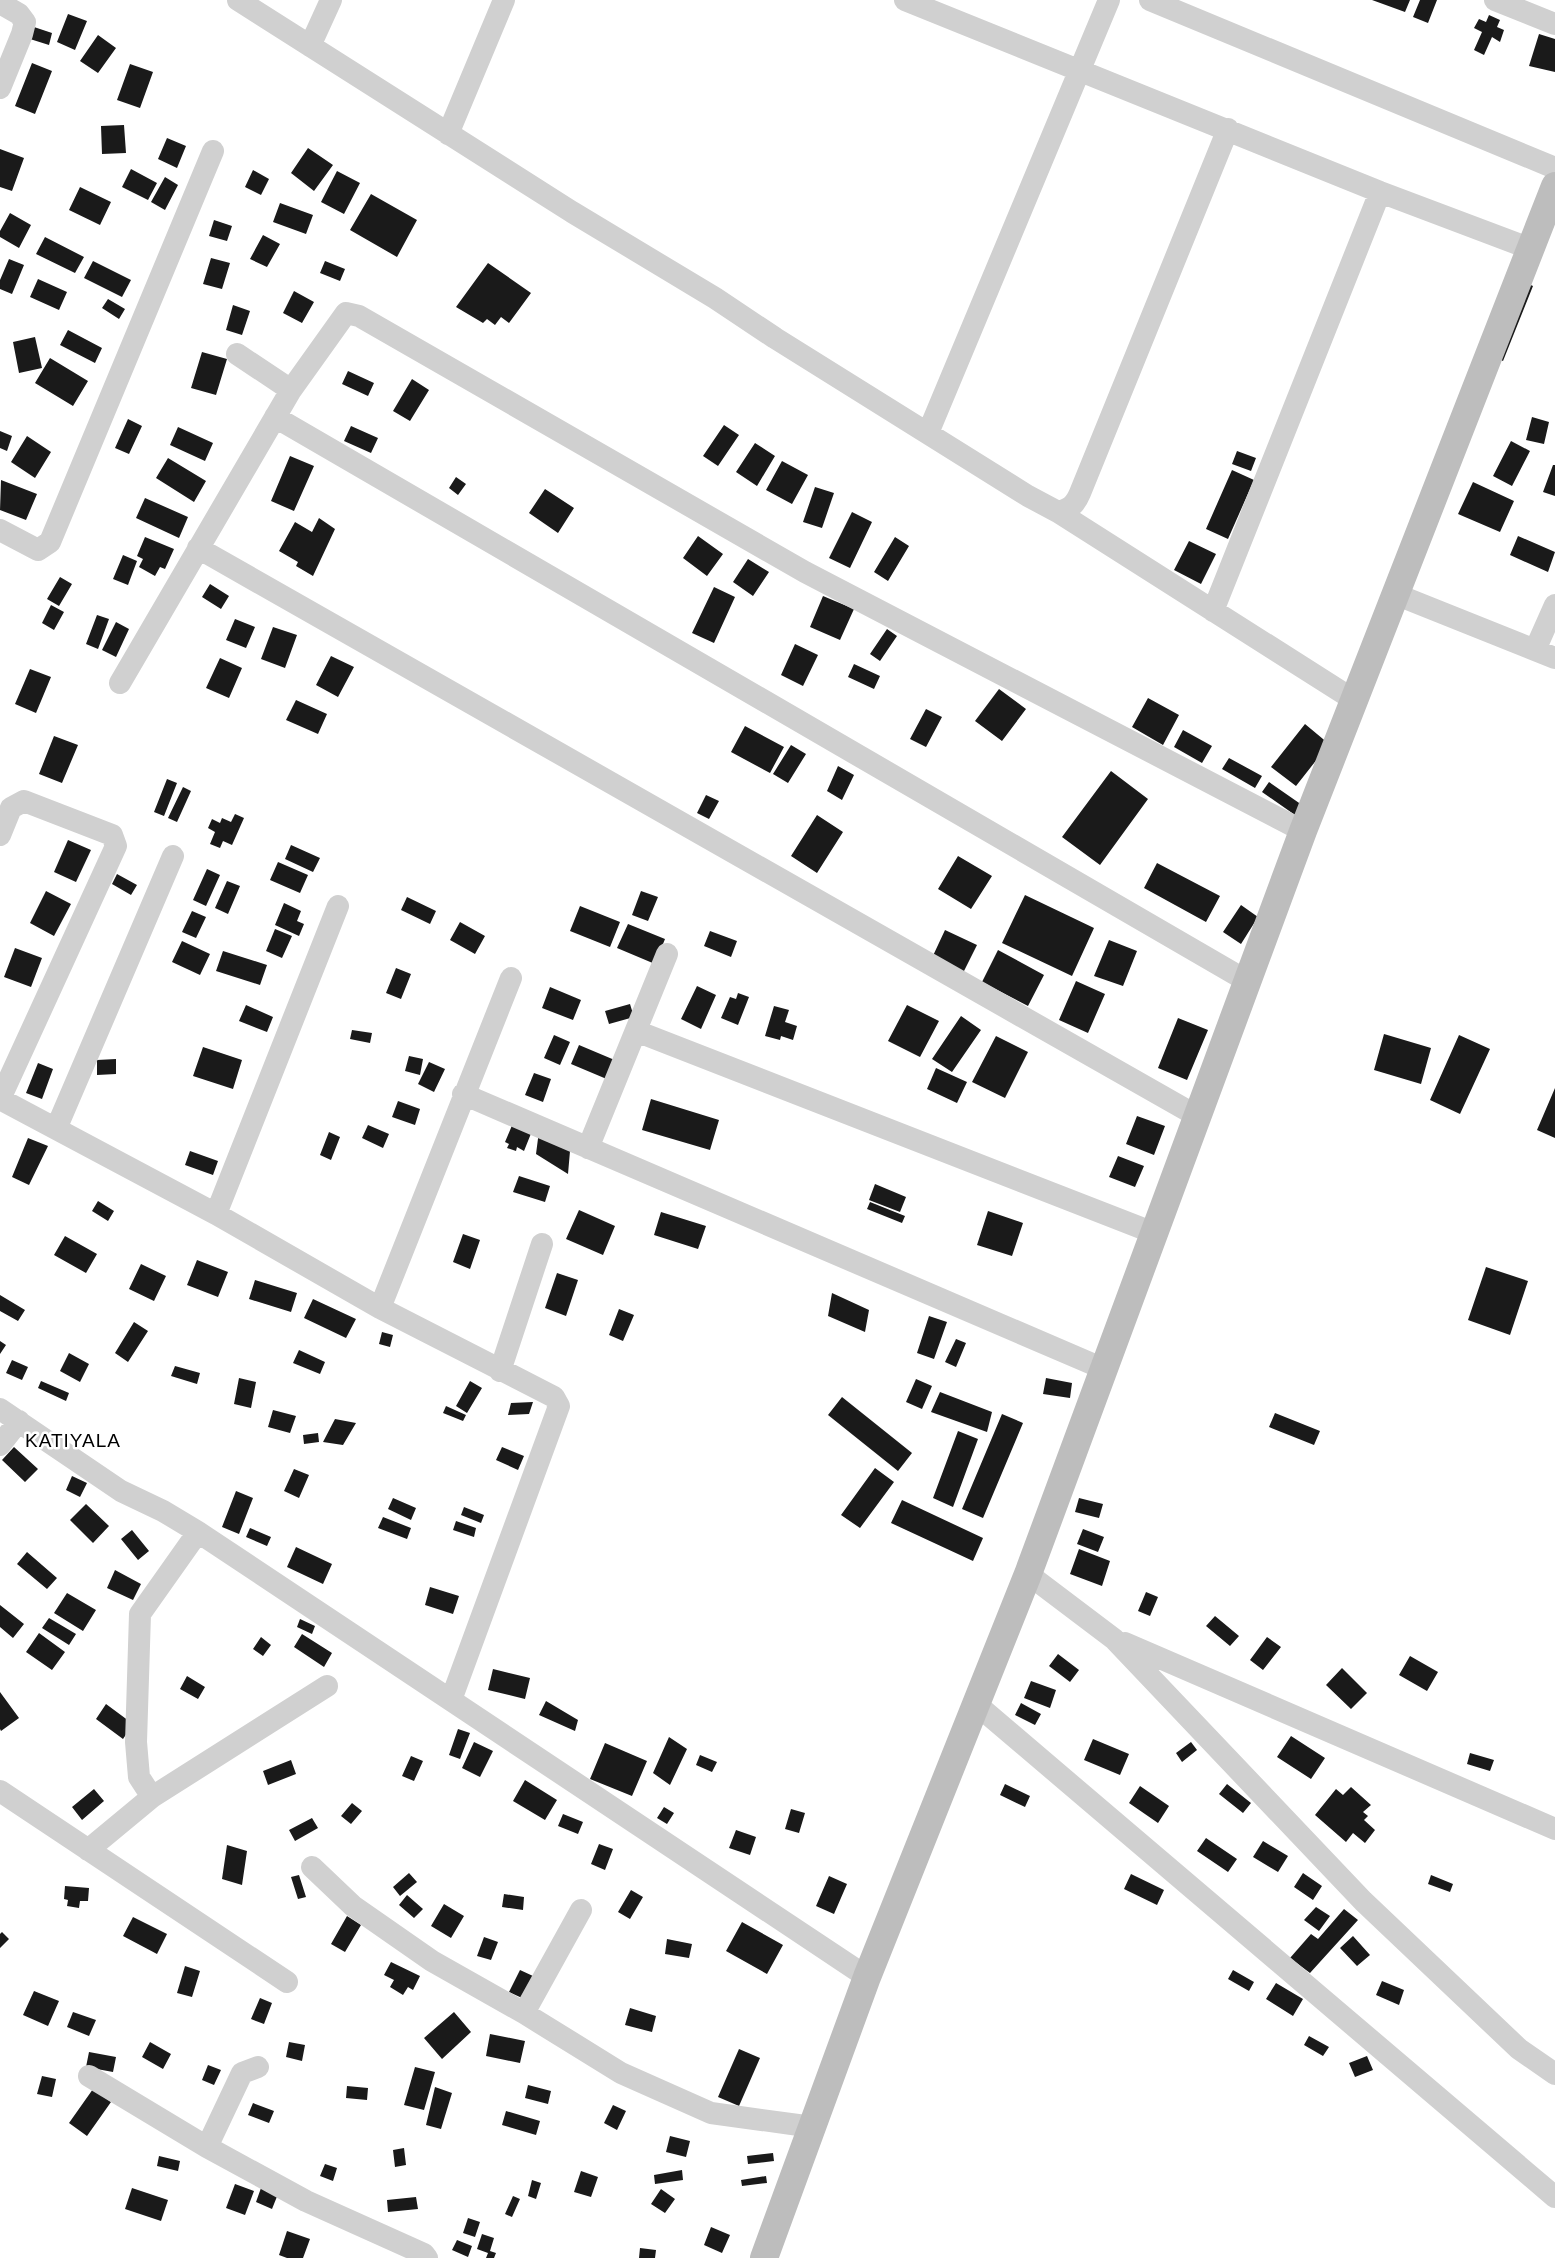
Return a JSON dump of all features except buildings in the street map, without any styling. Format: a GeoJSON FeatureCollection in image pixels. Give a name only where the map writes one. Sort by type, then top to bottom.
{"type":"FeatureCollection","features":[{"type":"Feature","properties":{"kind":"street"},"geometry":{"type":"LineString","coordinates":[[238,0],[448,134],[715,298],[775,338],[1028,496],[1058,512],[1354,700]]}},
{"type":"Feature","properties":{"kind":"street"},"geometry":{"type":"LineString","coordinates":[[310,46],[330,0]]}},
{"type":"Feature","properties":{"kind":"street"},"geometry":{"type":"LineString","coordinates":[[448,134],[504,0]]}},
{"type":"Feature","properties":{"kind":"street"},"geometry":{"type":"LineString","coordinates":[[905,0],[933,5],[1079,72],[1380,192],[1531,249]]}},
{"type":"Feature","properties":{"kind":"street"},"geometry":{"type":"LineString","coordinates":[[928,433],[1109,0]]}},
{"type":"Feature","properties":{"kind":"street"},"geometry":{"type":"LineString","coordinates":[[1150,0],[1555,168]]}},
{"type":"Feature","properties":{"kind":"street"},"geometry":{"type":"LineString","coordinates":[[1495,0],[1555,24]]}},
{"type":"Feature","properties":{"kind":"street"},"geometry":{"type":"LineString","coordinates":[[0,3],[19,14],[25,22],[0,88]]}},
{"type":"Feature","properties":{"kind":"street"},"geometry":{"type":"LineString","coordinates":[[1058,512],[1067,510],[1076,504],[1228,130]]}},
{"type":"Feature","properties":{"kind":"street"},"geometry":{"type":"LineString","coordinates":[[0,530],[38,550],[50,542],[213,151]]}},
{"type":"Feature","properties":{"kind":"street"},"geometry":{"type":"LineString","coordinates":[[764,2258],[867,1977],[1028,1574],[1303,831],[1555,186]]}},
{"type":"Feature","properties":{"kind":"street"},"geometry":{"type":"LineString","coordinates":[[1213,611],[1380,192]]}},
{"type":"Feature","properties":{"kind":"street"},"geometry":{"type":"LineString","coordinates":[[120,683],[291,390],[346,312],[359,316],[805,572],[1303,831]]}},
{"type":"Feature","properties":{"kind":"street"},"geometry":{"type":"LineString","coordinates":[[237,354],[291,390]]}},
{"type":"Feature","properties":{"kind":"street"},"geometry":{"type":"LineString","coordinates":[[275,417],[1247,981]]}},
{"type":"Feature","properties":{"kind":"street"},"geometry":{"type":"LineString","coordinates":[[198,548],[1198,1116]]}},
{"type":"Feature","properties":{"kind":"street"},"geometry":{"type":"LineString","coordinates":[[1395,594],[1545,654],[1555,605]]}},
{"type":"Feature","properties":{"kind":"street"},"geometry":{"type":"LineString","coordinates":[[0,835],[11,808],[24,802],[112,835],[116,846],[0,1099],[216,1214],[380,1308],[554,1397],[558,1406],[451,1700]]}},
{"type":"Feature","properties":{"kind":"street"},"geometry":{"type":"LineString","coordinates":[[56,1129],[173,856]]}},
{"type":"Feature","properties":{"kind":"street"},"geometry":{"type":"LineString","coordinates":[[216,1214],[338,906]]}},
{"type":"Feature","properties":{"kind":"street"},"geometry":{"type":"LineString","coordinates":[[588,1148],[668,954]]}},
{"type":"Feature","properties":{"kind":"street"},"geometry":{"type":"LineString","coordinates":[[380,1308],[511,978]]}},
{"type":"Feature","properties":{"kind":"street"},"geometry":{"type":"LineString","coordinates":[[636,1031],[1154,1233]]}},
{"type":"Feature","properties":{"kind":"street"},"geometry":{"type":"LineString","coordinates":[[464,1094],[1104,1369]]}},
{"type":"Feature","properties":{"kind":"street"},"geometry":{"type":"LineString","coordinates":[[500,1371],[542,1244]]}},
{"type":"Feature","properties":{"kind":"street"},"geometry":{"type":"LineString","coordinates":[[0,1409],[121,1491],[163,1511],[198,1532],[867,1977]]}},
{"type":"Feature","properties":{"kind":"street"},"geometry":{"type":"LineString","coordinates":[[0,1446],[19,1422]]}},
{"type":"Feature","properties":{"kind":"street"},"geometry":{"type":"LineString","coordinates":[[152,1797],[139,1776],[136,1742],[140,1614],[198,1532]]}},
{"type":"Feature","properties":{"kind":"street"},"geometry":{"type":"LineString","coordinates":[[1028,1574],[1114,1639],[1363,1901],[1520,2049],[1555,2074]]}},
{"type":"Feature","properties":{"kind":"street"},"geometry":{"type":"LineString","coordinates":[[1114,1639],[1555,1830]]}},
{"type":"Feature","properties":{"kind":"street"},"geometry":{"type":"LineString","coordinates":[[88,1850],[152,1797],[327,1686]]}},
{"type":"Feature","properties":{"kind":"street"},"geometry":{"type":"LineString","coordinates":[[976,1704],[1555,2197]]}},
{"type":"Feature","properties":{"kind":"street"},"geometry":{"type":"LineString","coordinates":[[0,1791],[287,1982]]}},
{"type":"Feature","properties":{"kind":"street"},"geometry":{"type":"LineString","coordinates":[[312,1867],[353,1906],[432,1961],[524,2013],[621,2073],[711,2114],[813,2127]]}},
{"type":"Feature","properties":{"kind":"street"},"geometry":{"type":"LineString","coordinates":[[524,2013],[581,1910]]}},
{"type":"Feature","properties":{"kind":"street"},"geometry":{"type":"LineString","coordinates":[[207,2147],[242,2073],[258,2067]]}},
{"type":"Feature","properties":{"kind":"street"},"geometry":{"type":"LineString","coordinates":[[89,2076],[207,2147],[306,2201],[424,2254],[427,2258]]}},
{"type":"Feature","properties":{"kind":"district","name":"KATIYALA"},"geometry":{"type":"Point","coordinates":[73,1440]}}]}
